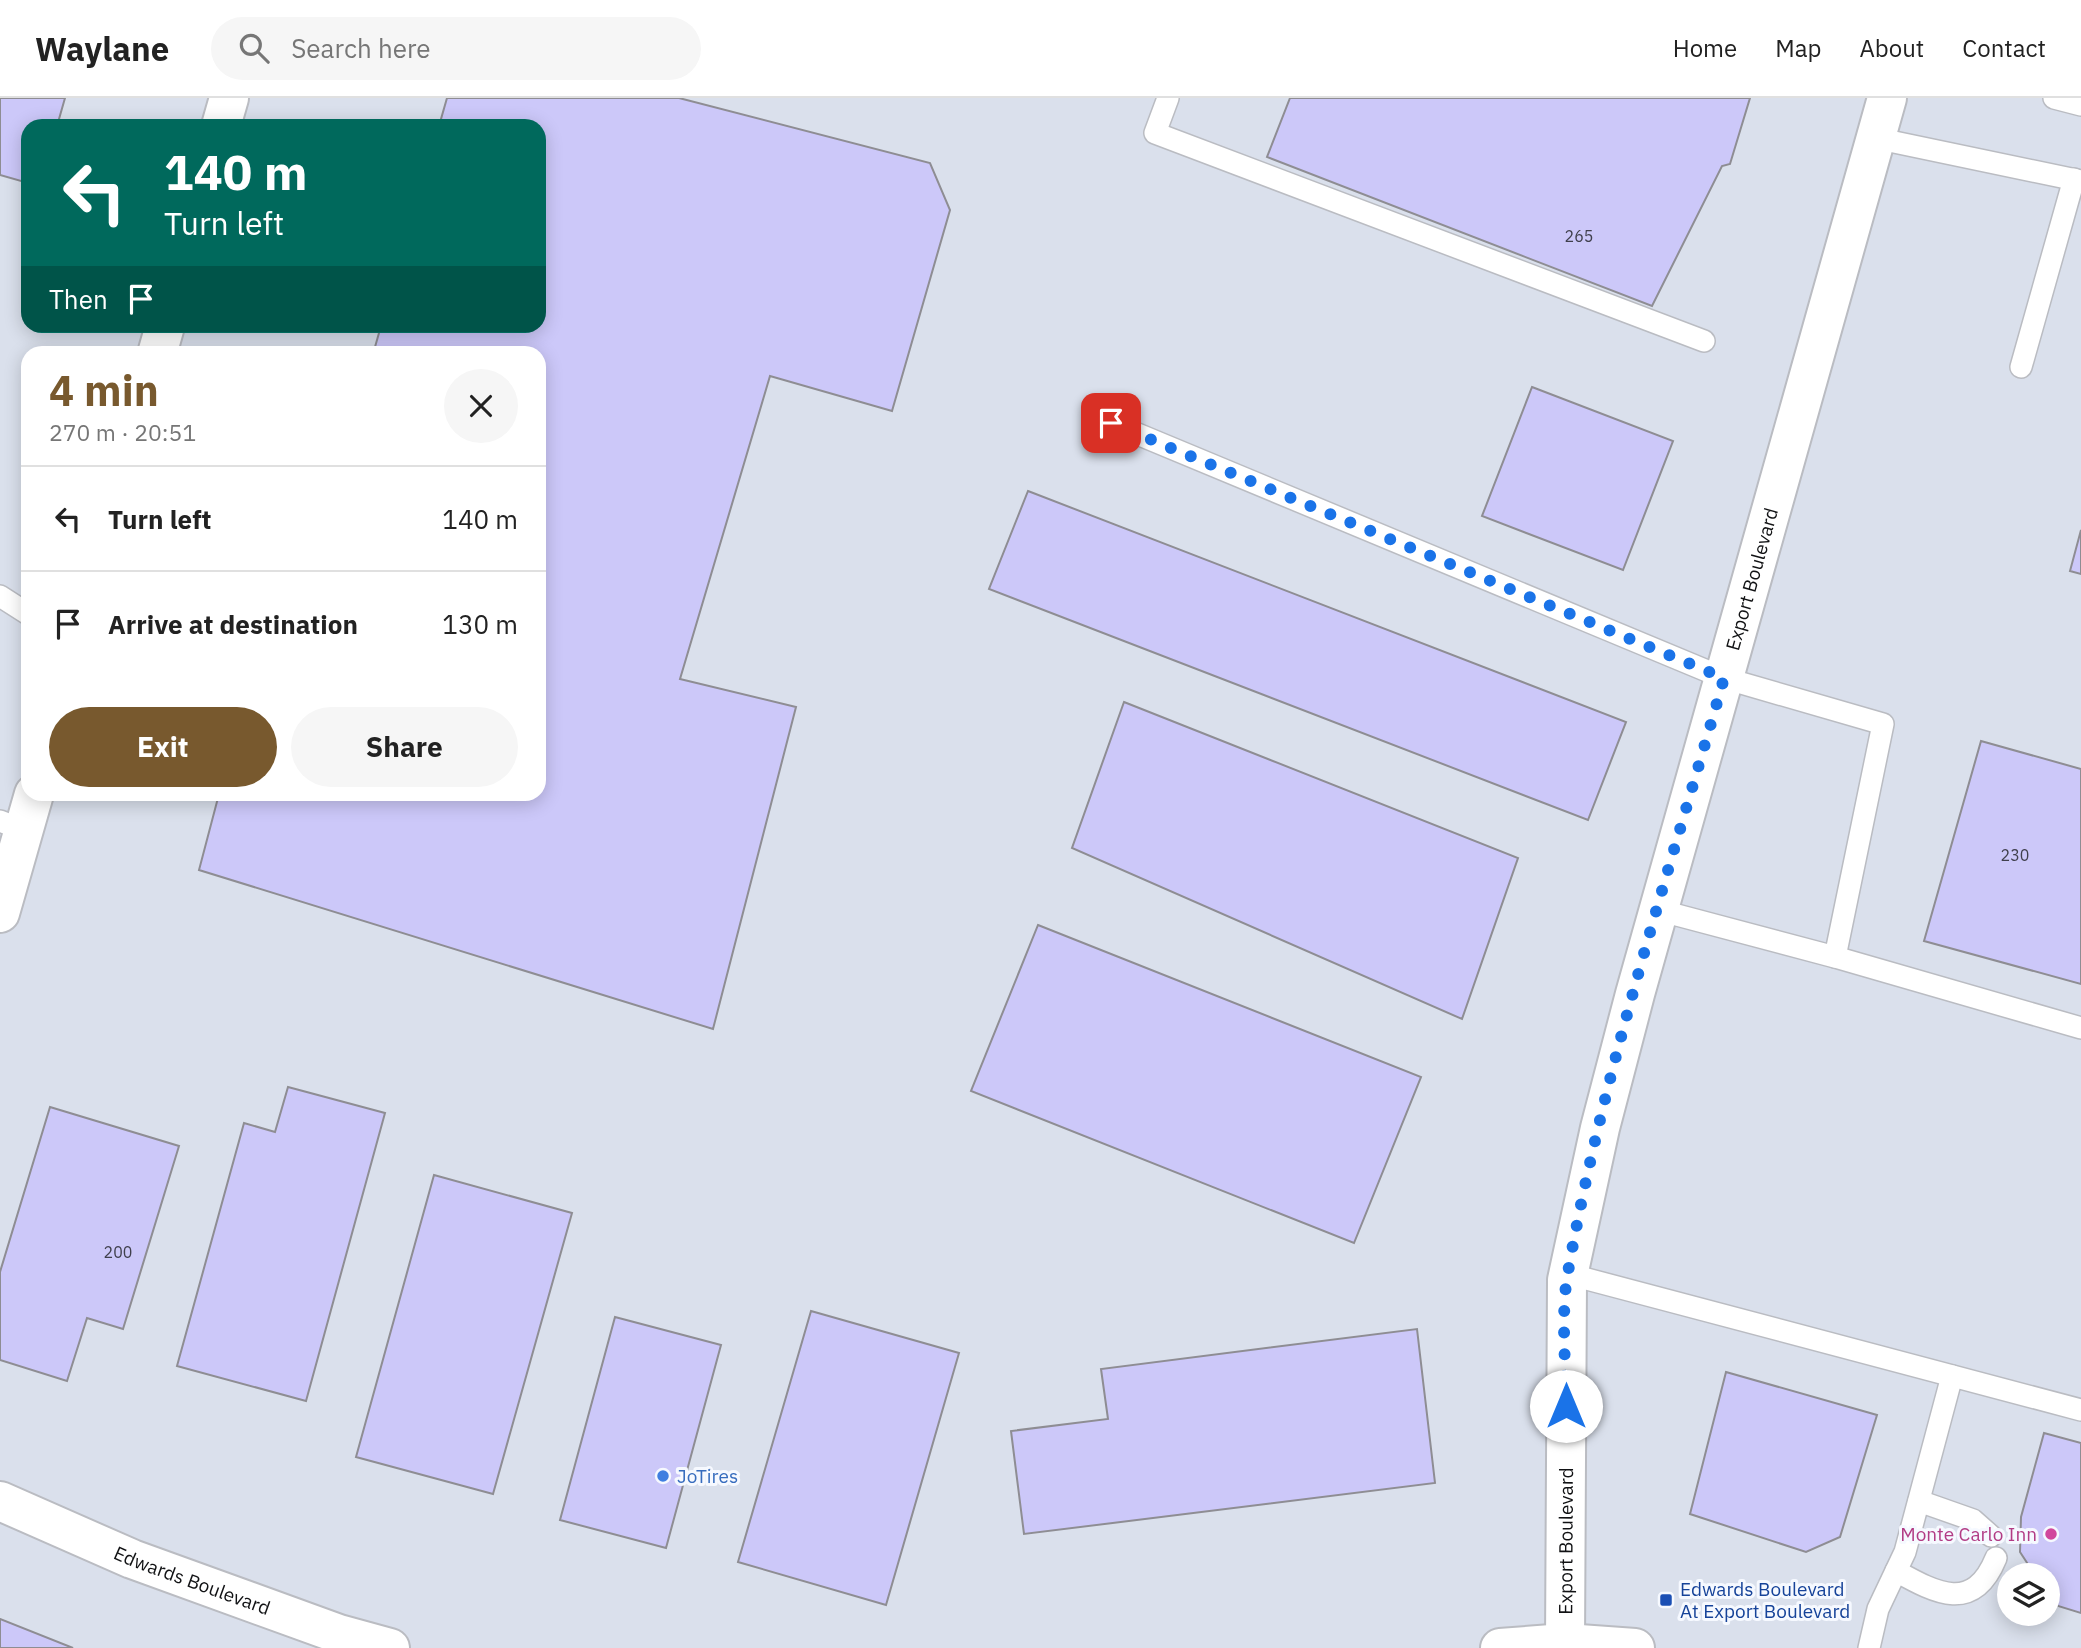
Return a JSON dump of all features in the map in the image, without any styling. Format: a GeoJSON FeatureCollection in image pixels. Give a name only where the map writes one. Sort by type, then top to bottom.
{"type":"FeatureCollection","features":[{"type":"Feature","properties":{"kind":"street"},"geometry":{"type":"LineString","coordinates":[[223,119],[229,98]]}},
{"type":"Feature","properties":{"kind":"street","name":"Export Boulevard"},"geometry":{"type":"LineString","coordinates":[[1565,1643],[1568,1274],[1607,1098],[1658,909],[1888,98]]}},
{"type":"Feature","properties":{"kind":"street"},"geometry":{"type":"LineString","coordinates":[[0,913],[12,826],[29,801]]}},
{"type":"Feature","properties":{"kind":"street","name":"Edwards Boulevard"},"geometry":{"type":"LineString","coordinates":[[0,1502],[132,1559],[339,1634],[390,1648]]}},
{"type":"Feature","properties":{"kind":"street"},"geometry":{"type":"LineString","coordinates":[[1500,1648],[1565,1643],[1635,1648]]}},
{"type":"Feature","properties":{"kind":"lane"},"geometry":{"type":"LineString","coordinates":[[1168,98],[1155,133],[1704,341]]}},
{"type":"Feature","properties":{"kind":"lane"},"geometry":{"type":"LineString","coordinates":[[2054,98],[2081,105]]}},
{"type":"Feature","properties":{"kind":"lane"},"geometry":{"type":"LineString","coordinates":[[1875,138],[2078,180],[2021,367]]}},
{"type":"Feature","properties":{"kind":"lane"},"geometry":{"type":"LineString","coordinates":[[1111,423],[1724,678],[1883,724],[1835,957]]}},
{"type":"Feature","properties":{"kind":"lane"},"geometry":{"type":"LineString","coordinates":[[0,596],[21,610]]}},
{"type":"Feature","properties":{"kind":"lane"},"geometry":{"type":"LineString","coordinates":[[1658,909],[2081,1028]]}},
{"type":"Feature","properties":{"kind":"lane"},"geometry":{"type":"LineString","coordinates":[[1568,1274],[2081,1410]]}},
{"type":"Feature","properties":{"kind":"lane"},"geometry":{"type":"LineString","coordinates":[[1868,1648],[1878,1609],[1905,1552],[1952,1376]]}},
{"type":"Feature","properties":{"kind":"lane"},"geometry":{"type":"LineString","coordinates":[[1919,1501],[1973,1520],[1991,1536]]}},
{"type":"Feature","properties":{"kind":"lane"},"geometry":{"type":"LineString","coordinates":[[1896,1571],[1938,1594],[1970,1591],[1988,1578],[1996,1558]]}},
{"type":"Feature","properties":{"kind":"shaded area"},"geometry":{"type":"Polygon","coordinates":[[[0,98],[2081,98],[2081,1648],[0,1648],[0,98]]]}},
{"type":"Feature","properties":{"kind":"building"},"geometry":{"type":"Polygon","coordinates":[[[0,98],[65,98],[59,119],[21,119],[21,181],[0,175],[0,98]]]}},
{"type":"Feature","properties":{"kind":"building"},"geometry":{"type":"Polygon","coordinates":[[[447,98],[679,98],[930,163],[950,210],[892,411],[770,376],[680,679],[796,707],[713,1029],[199,870],[217,801],[546,801],[546,346],[375,346],[379,333],[546,333],[546,119],[441,119],[447,98]]]}},
{"type":"Feature","properties":{"kind":"building"},"geometry":{"type":"Polygon","coordinates":[[[1290,98],[1750,98],[1730,164],[1722,166],[1652,306],[1267,157],[1290,98]]]}},
{"type":"Feature","properties":{"kind":"building"},"geometry":{"type":"Polygon","coordinates":[[[1532,387],[1673,441],[1623,570],[1482,516],[1532,387]]]}},
{"type":"Feature","properties":{"kind":"building"},"geometry":{"type":"Polygon","coordinates":[[[1028,491],[1626,722],[1588,820],[989,589],[1028,491]]]}},
{"type":"Feature","properties":{"kind":"building"},"geometry":{"type":"Polygon","coordinates":[[[2081,530],[2081,574],[2070,571],[2081,530]]]}},
{"type":"Feature","properties":{"kind":"building"},"geometry":{"type":"Polygon","coordinates":[[[1124,702],[1518,858],[1462,1019],[1072,848],[1124,702]]]}},
{"type":"Feature","properties":{"kind":"building"},"geometry":{"type":"Polygon","coordinates":[[[1981,741],[2081,769],[2081,984],[1924,941],[1981,741]]]}},
{"type":"Feature","properties":{"kind":"building"},"geometry":{"type":"Polygon","coordinates":[[[1038,925],[1421,1077],[1354,1243],[971,1091],[1038,925]]]}},
{"type":"Feature","properties":{"kind":"building"},"geometry":{"type":"Polygon","coordinates":[[[288,1087],[385,1113],[306,1401],[177,1366],[244,1123],[275,1132],[288,1087]]]}},
{"type":"Feature","properties":{"kind":"building"},"geometry":{"type":"Polygon","coordinates":[[[50,1107],[179,1146],[123,1329],[87,1318],[67,1381],[0,1360],[0,1272],[50,1107]]]}},
{"type":"Feature","properties":{"kind":"building"},"geometry":{"type":"Polygon","coordinates":[[[434,1175],[572,1213],[493,1494],[356,1457],[434,1175]]]}},
{"type":"Feature","properties":{"kind":"building"},"geometry":{"type":"Polygon","coordinates":[[[811,1311],[959,1353],[886,1605],[738,1562],[811,1311]]]}},
{"type":"Feature","properties":{"kind":"building"},"geometry":{"type":"Polygon","coordinates":[[[615,1317],[721,1345],[666,1548],[560,1520],[615,1317]]]}},
{"type":"Feature","properties":{"kind":"building"},"geometry":{"type":"Polygon","coordinates":[[[1417,1329],[1435,1483],[1024,1534],[1011,1431],[1108,1419],[1101,1369],[1417,1329]]]}},
{"type":"Feature","properties":{"kind":"building"},"geometry":{"type":"Polygon","coordinates":[[[1726,1372],[1877,1415],[1840,1537],[1806,1552],[1690,1514],[1726,1372]]]}},
{"type":"Feature","properties":{"kind":"building","name":"Monte Carlo Inn"},"geometry":{"type":"Polygon","coordinates":[[[2044,1433],[2081,1443],[2081,1613],[2060,1607],[2060,1563],[2027,1563],[2020,1552],[2021,1517],[2044,1433]]]}},
{"type":"Feature","properties":{"kind":"building"},"geometry":{"type":"Polygon","coordinates":[[[0,1619],[73,1648],[0,1648],[0,1619]]]}},
{"type":"Feature","properties":{"kind":"place","name":"JoTires"},"geometry":{"type":"Point","coordinates":[663,1476]}},
{"type":"Feature","properties":{"kind":"place","name":"Monte Carlo Inn"},"geometry":{"type":"Point","coordinates":[2051,1534]}},
{"type":"Feature","properties":{"kind":"place","name":"Edwards Boulevard At Export Boulevard"},"geometry":{"type":"Point","coordinates":[1666,1600]}},
{"type":"Feature","properties":{"kind":"route"},"geometry":{"type":"LineString","coordinates":[[1111,423],[1724,678],[1658,909],[1591,1166],[1567,1280],[1566,1406]]}}]}
